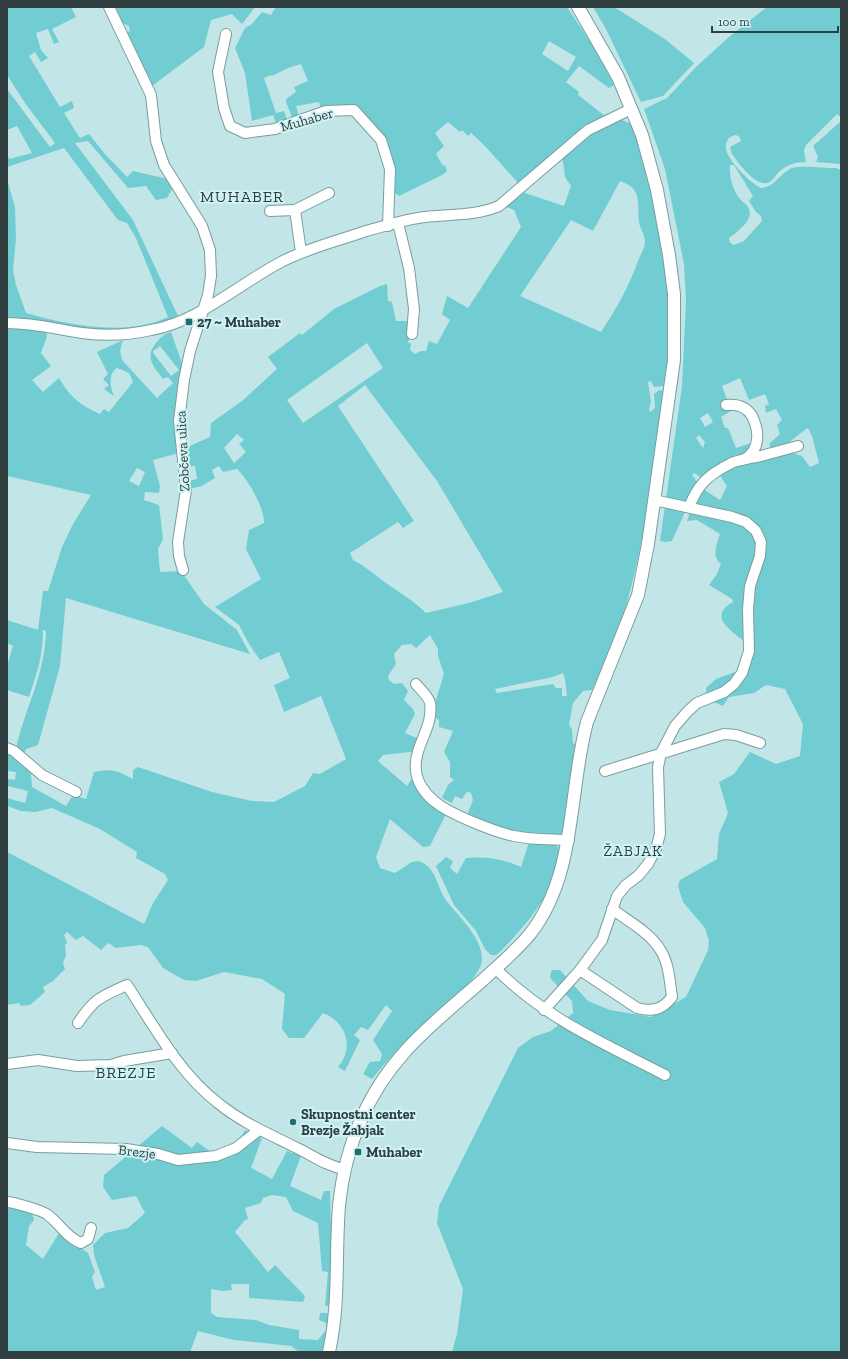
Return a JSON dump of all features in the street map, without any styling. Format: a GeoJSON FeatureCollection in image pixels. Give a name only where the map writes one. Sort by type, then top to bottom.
{"type":"FeatureCollection","features":[{"type":"Feature","properties":{"kind":"street"},"geometry":{"type":"LineString","coordinates":[[109,7],[150,95],[156,141],[164,165],[202,226],[210,250],[211,276],[208,295],[202,311]]}},
{"type":"Feature","properties":{"kind":"street"},"geometry":{"type":"LineString","coordinates":[[329,1352],[337,1308],[339,1206],[344,1169],[366,1108],[376,1088],[394,1063],[412,1043],[495,968],[529,934],[541,916],[562,868],[568,840],[582,742],[587,722],[638,595],[654,500],[674,360],[674,294],[670,255],[658,190],[642,135],[618,77],[578,7]]}},
{"type":"Feature","properties":{"kind":"street","name":"Muhaber"},"geometry":{"type":"LineString","coordinates":[[226,34],[218,72],[224,108],[230,126],[245,133],[275,129],[326,111],[354,110],[381,140],[388,162],[390,169],[390,194],[388,226]]}},
{"type":"Feature","properties":{"kind":"street"},"geometry":{"type":"LineString","coordinates":[[7,323],[26,323],[83,333],[109,335],[152,330],[183,320],[202,311],[280,262],[301,252],[423,217],[482,212],[499,206],[588,130],[631,109]]}},
{"type":"Feature","properties":{"kind":"street"},"geometry":{"type":"LineString","coordinates":[[270,211],[295,210],[329,193]]}},
{"type":"Feature","properties":{"kind":"street"},"geometry":{"type":"LineString","coordinates":[[295,210],[301,252]]}},
{"type":"Feature","properties":{"kind":"street"},"geometry":{"type":"LineString","coordinates":[[398,223],[409,268],[414,309],[412,334]]}},
{"type":"Feature","properties":{"kind":"street","name":"Zobčeva ulica"},"geometry":{"type":"LineString","coordinates":[[183,570],[178,556],[178,542],[186,490],[179,421],[184,380],[202,311]]}},
{"type":"Feature","properties":{"kind":"street"},"geometry":{"type":"LineString","coordinates":[[726,405],[735,404],[749,412],[756,425],[758,436],[757,443],[745,459]]}},
{"type":"Feature","properties":{"kind":"street"},"geometry":{"type":"LineString","coordinates":[[689,507],[695,493],[703,482],[730,464],[798,446]]}},
{"type":"Feature","properties":{"kind":"street"},"geometry":{"type":"LineString","coordinates":[[544,1010],[580,970],[602,940],[617,896],[626,885],[638,876],[648,864],[656,850],[660,834],[658,767],[661,753],[675,726],[688,710],[697,703],[724,692],[734,684],[742,673],[749,651],[748,609],[750,586],[760,556],[761,542],[756,531],[746,522],[689,507],[654,500]]}},
{"type":"Feature","properties":{"kind":"street"},"geometry":{"type":"LineString","coordinates":[[416,684],[430,702],[430,723],[416,754],[416,771],[422,789],[434,801],[451,812],[512,836],[531,839],[568,840]]}},
{"type":"Feature","properties":{"kind":"street"},"geometry":{"type":"LineString","coordinates":[[605,771],[724,734],[736,735],[760,743]]}},
{"type":"Feature","properties":{"kind":"street"},"geometry":{"type":"LineString","coordinates":[[7,748],[14,751],[42,775],[76,792]]}},
{"type":"Feature","properties":{"kind":"street"},"geometry":{"type":"LineString","coordinates":[[580,970],[637,1008],[657,1010],[667,1004],[672,997],[670,981],[662,952],[654,941],[612,909]]}},
{"type":"Feature","properties":{"kind":"street"},"geometry":{"type":"LineString","coordinates":[[495,968],[512,985],[544,1010],[586,1036],[665,1075]]}},
{"type":"Feature","properties":{"kind":"street"},"geometry":{"type":"LineString","coordinates":[[78,1024],[90,1005],[100,997],[127,986],[172,1053],[199,1085],[218,1104],[259,1130],[313,1155],[324,1164],[344,1169]]}},
{"type":"Feature","properties":{"kind":"street"},"geometry":{"type":"LineString","coordinates":[[7,1064],[38,1060],[77,1066],[111,1065],[124,1061],[172,1053]]}},
{"type":"Feature","properties":{"kind":"street","name":"Brezje"},"geometry":{"type":"LineString","coordinates":[[7,1143],[37,1147],[126,1149],[158,1154],[178,1160],[216,1156],[236,1148],[259,1130]]}},
{"type":"Feature","properties":{"kind":"street"},"geometry":{"type":"LineString","coordinates":[[7,1202],[48,1214],[73,1240],[81,1243],[88,1239],[91,1228]]}},
{"type":"Feature","properties":{"kind":"shaded area"},"geometry":{"type":"Polygon","coordinates":[[[7,7],[71,7],[76,17],[52,29],[59,42],[54,44],[48,29],[36,33],[41,50],[48,58],[41,62],[35,52],[29,56],[60,107],[72,101],[74,108],[64,113],[80,138],[89,134],[105,154],[127,177],[133,171],[168,179],[175,184],[167,198],[156,200],[146,186],[128,188],[88,141],[75,143],[133,220],[179,318],[142,328],[104,332],[31,320],[7,318],[7,179],[15,207],[16,239],[13,270],[16,285],[26,313],[60,322],[116,328],[152,323],[168,317],[136,238],[127,223],[118,220],[64,148],[7,167],[7,153],[9,159],[32,153],[17,126],[7,130],[7,89],[50,147],[55,143],[25,103],[7,75],[7,7]]]}},
{"type":"Feature","properties":{"kind":"shaded area"},"geometry":{"type":"Polygon","coordinates":[[[111,7],[255,7],[242,24],[232,14],[211,20],[204,47],[152,86],[125,33],[130,31],[129,26],[118,21],[111,7]]]}},
{"type":"Feature","properties":{"kind":"shaded area"},"geometry":{"type":"Polygon","coordinates":[[[276,7],[567,7],[597,52],[614,85],[609,88],[579,66],[566,82],[579,92],[578,95],[605,116],[583,128],[519,184],[485,146],[471,133],[468,136],[462,130],[460,132],[448,122],[435,133],[444,146],[436,154],[443,166],[445,165],[447,171],[444,174],[399,196],[395,193],[386,149],[349,110],[323,116],[319,102],[296,106],[301,124],[293,120],[286,99],[296,92],[294,87],[308,81],[301,64],[264,78],[276,113],[284,111],[287,120],[276,123],[273,115],[252,121],[245,73],[235,48],[245,28],[252,24],[262,12],[271,15],[276,7]],[[549,41],[542,54],[568,71],[576,57],[549,41]]]}},
{"type":"Feature","properties":{"kind":"shaded area"},"geometry":{"type":"Polygon","coordinates":[[[593,7],[614,7],[665,39],[694,63],[663,96],[641,102],[606,29],[593,7]]]}},
{"type":"Feature","properties":{"kind":"shaded area"},"geometry":{"type":"Polygon","coordinates":[[[767,7],[841,7],[841,117],[837,114],[806,145],[804,151],[806,162],[795,163],[787,166],[770,181],[767,183],[762,183],[746,172],[731,152],[730,147],[741,141],[739,136],[735,135],[730,137],[726,142],[726,147],[730,159],[740,171],[751,182],[761,188],[774,183],[792,168],[796,167],[836,168],[841,170],[841,1352],[452,1352],[457,1334],[463,1289],[437,1223],[439,1206],[518,1048],[533,1037],[551,1031],[573,1013],[572,1001],[551,979],[550,975],[552,970],[560,970],[588,1001],[610,1010],[651,1017],[686,997],[708,950],[709,941],[705,928],[683,902],[678,886],[680,880],[717,859],[719,834],[728,813],[719,782],[734,774],[750,752],[776,764],[800,756],[803,724],[785,689],[766,685],[754,693],[729,697],[723,706],[706,699],[706,688],[716,679],[738,671],[749,663],[745,642],[728,628],[722,618],[722,613],[725,608],[733,602],[732,599],[709,585],[717,574],[721,564],[716,558],[715,554],[720,534],[697,520],[687,521],[692,505],[703,489],[720,500],[727,486],[719,474],[724,469],[790,452],[802,456],[810,467],[819,463],[812,436],[808,428],[773,452],[769,444],[780,434],[777,425],[782,420],[776,409],[766,413],[765,406],[769,404],[765,394],[749,400],[740,378],[722,386],[731,411],[721,417],[725,428],[728,428],[736,448],[754,442],[743,455],[703,479],[694,473],[692,475],[698,483],[672,541],[660,541],[682,386],[686,302],[684,264],[665,169],[644,109],[667,98],[697,66],[730,36],[767,7]],[[730,165],[731,179],[734,188],[738,197],[747,205],[750,213],[744,226],[729,238],[730,243],[734,245],[744,241],[762,221],[761,216],[756,212],[749,201],[753,196],[734,165],[730,165]],[[708,413],[700,418],[705,427],[713,422],[708,413]],[[699,435],[696,438],[703,448],[705,442],[699,435]]]}},
{"type":"Feature","properties":{"kind":"shaded area"},"geometry":{"type":"Polygon","coordinates":[[[622,120],[631,124],[636,132],[647,168],[670,293],[667,375],[666,386],[654,387],[651,381],[648,382],[651,402],[649,409],[650,412],[655,408],[654,394],[659,390],[665,391],[647,513],[635,573],[627,603],[616,640],[592,690],[583,691],[573,703],[569,725],[572,729],[573,743],[575,744],[564,831],[559,836],[509,832],[467,815],[473,800],[471,793],[467,792],[462,799],[455,796],[452,803],[442,798],[448,785],[454,780],[450,777],[450,762],[444,752],[453,731],[439,727],[439,720],[433,716],[435,703],[444,674],[438,656],[438,649],[430,635],[416,648],[411,644],[402,645],[394,654],[396,664],[388,676],[389,680],[394,684],[402,683],[408,691],[404,700],[413,709],[415,714],[405,733],[419,739],[413,753],[383,755],[378,761],[407,786],[414,776],[446,814],[430,846],[423,847],[390,819],[376,857],[380,868],[395,873],[412,862],[419,861],[430,869],[434,874],[445,898],[465,923],[479,945],[482,960],[479,969],[473,978],[464,989],[407,1039],[372,1079],[363,1074],[370,1062],[380,1061],[382,1054],[373,1040],[392,1011],[386,1005],[368,1030],[361,1027],[354,1035],[360,1040],[345,1071],[338,1067],[346,1051],[346,1036],[337,1022],[331,1017],[323,1013],[304,1038],[289,1038],[282,1029],[285,994],[262,979],[224,972],[196,981],[184,980],[163,968],[148,947],[141,945],[116,948],[108,943],[101,950],[83,936],[76,940],[67,932],[64,935],[67,943],[65,945],[66,955],[63,963],[65,969],[53,981],[43,987],[45,992],[30,1005],[21,1006],[19,1003],[7,1005],[7,852],[144,924],[153,903],[168,880],[165,874],[136,858],[137,852],[100,829],[52,808],[35,812],[21,811],[7,806],[7,798],[25,803],[28,791],[7,786],[7,779],[15,780],[16,772],[7,771],[7,753],[31,773],[32,787],[66,806],[73,795],[86,799],[94,772],[110,770],[133,779],[133,770],[138,767],[212,792],[252,801],[274,802],[305,786],[313,773],[320,774],[346,759],[321,696],[284,712],[274,685],[290,678],[279,652],[260,660],[249,644],[239,625],[215,607],[261,579],[246,549],[249,530],[264,523],[264,517],[255,494],[237,469],[223,472],[219,466],[212,470],[215,478],[202,486],[189,489],[187,481],[197,479],[195,466],[186,467],[183,449],[210,437],[211,423],[242,401],[277,369],[268,357],[300,333],[302,335],[334,309],[380,286],[387,284],[388,301],[392,302],[396,321],[406,321],[412,328],[408,343],[411,343],[410,350],[415,354],[421,351],[426,351],[429,341],[437,344],[450,320],[442,314],[447,296],[468,308],[521,227],[514,210],[504,206],[522,192],[564,206],[571,186],[565,177],[562,155],[590,133],[622,120]],[[620,181],[593,231],[571,220],[520,296],[601,332],[631,280],[644,247],[645,238],[639,224],[636,192],[632,188],[620,181]],[[367,343],[287,400],[303,423],[383,368],[367,343]],[[365,385],[338,406],[414,521],[403,528],[398,522],[350,553],[353,560],[411,600],[426,613],[469,603],[503,592],[437,481],[365,385]],[[237,434],[224,448],[234,463],[246,452],[239,444],[244,440],[237,434]],[[563,673],[553,677],[495,689],[497,693],[553,684],[556,688],[562,688],[562,696],[567,696],[563,673]]]}},
{"type":"Feature","properties":{"kind":"shaded area"},"geometry":{"type":"Polygon","coordinates":[[[841,121],[841,164],[816,162],[818,157],[813,146],[841,121]]]}},
{"type":"Feature","properties":{"kind":"shaded area"},"geometry":{"type":"Polygon","coordinates":[[[7,327],[46,331],[47,336],[41,353],[51,366],[32,380],[43,392],[59,378],[76,400],[100,414],[104,409],[109,412],[133,382],[129,373],[117,368],[112,373],[111,377],[111,385],[114,396],[104,389],[109,385],[103,379],[108,374],[97,352],[123,340],[120,350],[122,360],[157,398],[173,383],[168,377],[163,379],[156,370],[151,357],[152,348],[159,339],[171,332],[184,369],[179,453],[153,460],[160,486],[159,493],[145,492],[144,500],[159,505],[163,539],[158,549],[160,572],[181,571],[204,604],[237,630],[250,654],[66,598],[60,666],[38,745],[26,749],[22,758],[16,749],[42,663],[46,631],[43,630],[41,656],[29,697],[7,690],[7,666],[13,646],[7,643],[7,620],[38,630],[43,591],[48,591],[62,547],[73,524],[91,495],[7,476],[7,327]],[[160,346],[153,351],[154,354],[171,376],[179,370],[160,346]],[[137,468],[129,481],[139,486],[145,472],[137,468]]]}},
{"type":"Feature","properties":{"kind":"shaded area"},"geometry":{"type":"Polygon","coordinates":[[[529,842],[554,843],[560,849],[559,863],[555,877],[548,891],[531,917],[502,950],[496,955],[491,955],[485,949],[476,931],[454,905],[436,866],[446,857],[453,861],[450,868],[457,874],[466,858],[480,857],[508,862],[521,867],[529,842]]]}},
{"type":"Feature","properties":{"kind":"shaded area"},"geometry":{"type":"Polygon","coordinates":[[[162,1126],[192,1148],[197,1142],[220,1158],[231,1155],[245,1130],[262,1138],[251,1168],[272,1179],[287,1151],[301,1156],[290,1186],[321,1200],[324,1191],[330,1191],[333,1300],[329,1306],[325,1306],[328,1272],[322,1271],[318,1223],[293,1211],[286,1197],[272,1195],[263,1198],[261,1203],[245,1208],[248,1219],[244,1221],[235,1232],[268,1272],[275,1265],[305,1296],[303,1302],[249,1298],[249,1284],[231,1284],[232,1290],[222,1291],[211,1289],[211,1313],[217,1317],[256,1320],[269,1325],[299,1330],[299,1339],[318,1340],[326,1330],[326,1323],[319,1320],[320,1313],[327,1313],[332,1316],[324,1352],[299,1352],[291,1346],[234,1340],[198,1331],[190,1352],[7,1352],[7,1206],[21,1209],[32,1214],[34,1220],[29,1226],[26,1245],[43,1259],[59,1233],[88,1253],[95,1272],[92,1277],[96,1290],[105,1287],[94,1255],[93,1245],[105,1233],[128,1228],[145,1213],[136,1196],[112,1200],[103,1187],[104,1175],[162,1126]]]}},
{"type":"Feature","properties":{"kind":"place","name":"27 ~ Muhaber"},"geometry":{"type":"Point","coordinates":[189,322]}},
{"type":"Feature","properties":{"kind":"place","name":"Skupnostni center Brezje Žabjak"},"geometry":{"type":"Point","coordinates":[293,1122]}},
{"type":"Feature","properties":{"kind":"place","name":"Muhaber"},"geometry":{"type":"Point","coordinates":[358,1152]}},
{"type":"Feature","properties":{"kind":"district","name":"MUHABER"},"geometry":{"type":"Point","coordinates":[242,196]}},
{"type":"Feature","properties":{"kind":"district","name":"ŽABJAK"},"geometry":{"type":"Point","coordinates":[633,851]}},
{"type":"Feature","properties":{"kind":"district","name":"BREZJE"},"geometry":{"type":"Point","coordinates":[126,1072]}}]}
